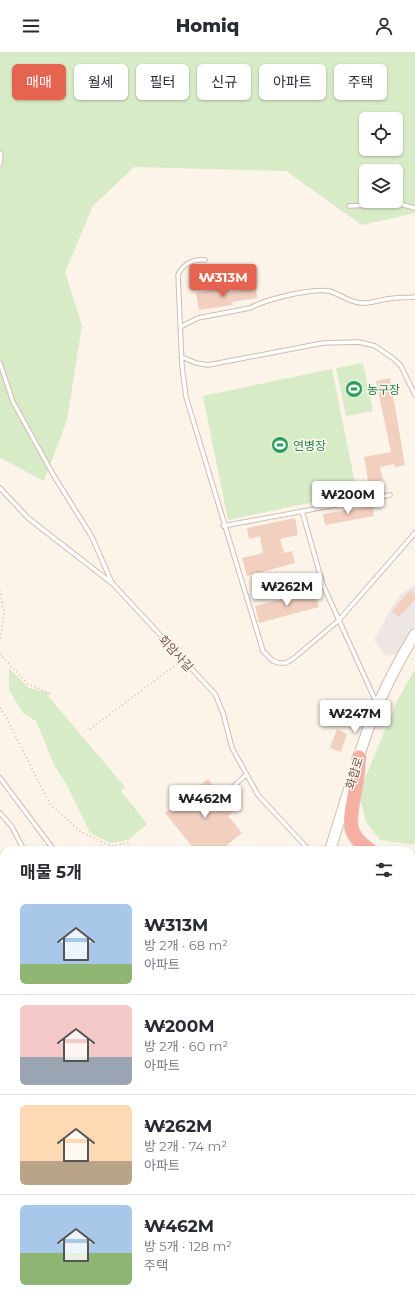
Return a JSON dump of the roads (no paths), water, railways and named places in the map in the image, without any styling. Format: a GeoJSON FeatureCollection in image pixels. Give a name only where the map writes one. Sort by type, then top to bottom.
{"type":"FeatureCollection","features":[{"type":"Feature","properties":{"kind":"highway"},"geometry":{"type":"LineString","coordinates":[[359,757],[350,820],[353,832],[358,840],[365,846]]}},
{"type":"Feature","properties":{"kind":"main road","name":"화합로"},"geometry":{"type":"LineString","coordinates":[[331,846],[377,705],[392,673],[415,634]]}},
{"type":"Feature","properties":{"kind":"lane"},"geometry":{"type":"LineString","coordinates":[[0,153],[0,164]]}},
{"type":"Feature","properties":{"kind":"lane"},"geometry":{"type":"LineString","coordinates":[[349,206],[400,204],[415,208]]}},
{"type":"Feature","properties":{"kind":"lane"},"geometry":{"type":"LineString","coordinates":[[205,260],[193,261],[185,265],[178,275],[180,327],[186,397],[223,526],[263,651],[273,661],[286,663],[338,621],[415,533]]}},
{"type":"Feature","properties":{"kind":"lane"},"geometry":{"type":"LineString","coordinates":[[180,327],[198,318],[250,308],[256,304],[287,296],[317,291],[332,292],[359,303],[369,304],[388,299],[415,297]]}},
{"type":"Feature","properties":{"kind":"lane"},"geometry":{"type":"LineString","coordinates":[[182,357],[196,363],[208,365],[323,343],[359,342],[375,346],[394,359],[401,366],[415,395]]}},
{"type":"Feature","properties":{"kind":"lane"},"geometry":{"type":"LineString","coordinates":[[0,363],[13,402],[54,476],[92,538],[113,584]]}},
{"type":"Feature","properties":{"kind":"lane","name":"회암사길"},"geometry":{"type":"LineString","coordinates":[[0,488],[28,518],[113,584],[181,660],[215,694],[220,703],[232,748],[246,775],[262,800],[305,846]]}},
{"type":"Feature","properties":{"kind":"lane"},"geometry":{"type":"LineString","coordinates":[[223,526],[390,495]]}},
{"type":"Feature","properties":{"kind":"lane"},"geometry":{"type":"LineString","coordinates":[[302,511],[323,584],[338,621],[377,705]]}},
{"type":"Feature","properties":{"kind":"lane"},"geometry":{"type":"LineString","coordinates":[[226,793],[246,775]]}},
{"type":"Feature","properties":{"kind":"lane"},"geometry":{"type":"LineString","coordinates":[[0,778],[51,846]]}},
{"type":"Feature","properties":{"kind":"lane"},"geometry":{"type":"LineString","coordinates":[[0,813],[12,827],[22,846]]}},
{"type":"Feature","properties":{"kind":"place","name":"농구장"},"geometry":{"type":"Point","coordinates":[354,389]}},
{"type":"Feature","properties":{"kind":"place","name":"연병장"},"geometry":{"type":"Point","coordinates":[280,445]}}]}
